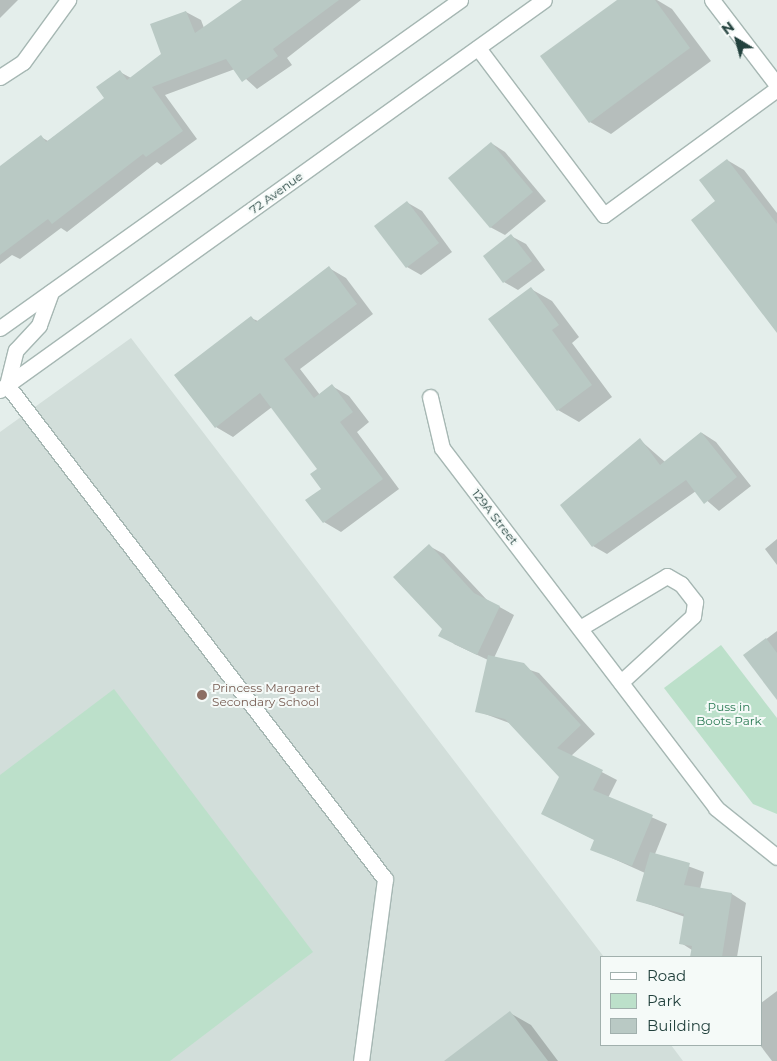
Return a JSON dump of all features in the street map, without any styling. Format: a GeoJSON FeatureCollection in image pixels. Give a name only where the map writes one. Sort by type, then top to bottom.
{"type":"FeatureCollection","features":[{"type":"Feature","properties":{"kind":"main road"},"geometry":{"type":"LineString","coordinates":[[0,77],[23,62],[68,0]]}},
{"type":"Feature","properties":{"kind":"main road"},"geometry":{"type":"LineString","coordinates":[[0,328],[460,0]]}},
{"type":"Feature","properties":{"kind":"main road","name":"72 Avenue"},"geometry":{"type":"LineString","coordinates":[[4,388],[544,0]]}},
{"type":"Feature","properties":{"kind":"main road"},"geometry":{"type":"LineString","coordinates":[[478,48],[604,215],[777,87],[712,0]]}},
{"type":"Feature","properties":{"kind":"main road"},"geometry":{"type":"LineString","coordinates":[[51,292],[39,325],[16,350],[4,388],[385,879],[361,1061]]}},
{"type":"Feature","properties":{"kind":"main road","name":"129A Street"},"geometry":{"type":"LineString","coordinates":[[430,397],[442,448],[716,808],[777,856]]}},
{"type":"Feature","properties":{"kind":"main road"},"geometry":{"type":"LineString","coordinates":[[580,628],[667,576],[682,584],[695,602],[693,616],[621,682]]}},
{"type":"Feature","properties":{"kind":"shaded area","name":"Princess Margaret Secondary School"},"geometry":{"type":"Polygon","coordinates":[[[131,338],[603,956],[600,956],[600,1046],[672,1046],[683,1061],[0,1061],[0,432],[131,338]]]}},
{"type":"Feature","properties":{"kind":"green space","name":"Puss in Boots Park"},"geometry":{"type":"Polygon","coordinates":[[[721,645],[777,718],[777,814],[753,804],[664,688],[721,645]]]}},
{"type":"Feature","properties":{"kind":"green space"},"geometry":{"type":"Polygon","coordinates":[[[114,689],[313,952],[170,1061],[0,1061],[0,775],[114,689]]]}},
{"type":"Feature","properties":{"kind":"building"},"geometry":{"type":"Polygon","coordinates":[[[242,0],[339,0],[273,49],[278,56],[242,82],[226,59],[152,87],[183,131],[146,157],[143,154],[52,224],[48,219],[0,255],[0,166],[41,135],[46,142],[104,98],[96,87],[120,70],[127,80],[161,54],[150,24],[186,11],[195,33],[242,0]]]}},
{"type":"Feature","properties":{"kind":"building"},"geometry":{"type":"Polygon","coordinates":[[[617,0],[655,0],[690,48],[589,123],[540,56],[617,0]]]}},
{"type":"Feature","properties":{"kind":"building"},"geometry":{"type":"Polygon","coordinates":[[[491,142],[533,192],[490,228],[448,178],[491,142]]]}},
{"type":"Feature","properties":{"kind":"building"},"geometry":{"type":"Polygon","coordinates":[[[727,159],[777,224],[777,333],[691,220],[715,201],[699,180],[727,159]]]}},
{"type":"Feature","properties":{"kind":"building"},"geometry":{"type":"Polygon","coordinates":[[[407,201],[439,243],[406,268],[374,226],[407,201]]]}},
{"type":"Feature","properties":{"kind":"building"},"geometry":{"type":"Polygon","coordinates":[[[511,234],[532,261],[503,283],[483,256],[511,234]]]}},
{"type":"Feature","properties":{"kind":"building"},"geometry":{"type":"Polygon","coordinates":[[[329,266],[357,304],[284,359],[314,398],[332,384],[353,412],[340,422],[383,479],[323,523],[305,500],[321,489],[310,474],[317,469],[260,393],[215,428],[174,375],[251,316],[256,322],[329,266]]]}},
{"type":"Feature","properties":{"kind":"building"},"geometry":{"type":"Polygon","coordinates":[[[531,287],[559,325],[552,330],[592,385],[557,411],[488,319],[531,287]]]}},
{"type":"Feature","properties":{"kind":"building"},"geometry":{"type":"Polygon","coordinates":[[[701,432],[737,477],[704,504],[686,480],[592,547],[560,505],[640,438],[660,465],[701,432]]]}},
{"type":"Feature","properties":{"kind":"building"},"geometry":{"type":"Polygon","coordinates":[[[429,544],[474,593],[500,606],[477,655],[438,636],[442,629],[393,577],[429,544]]]}},
{"type":"Feature","properties":{"kind":"building"},"geometry":{"type":"Polygon","coordinates":[[[766,638],[777,653],[777,700],[743,655],[766,638]]]}},
{"type":"Feature","properties":{"kind":"building"},"geometry":{"type":"Polygon","coordinates":[[[488,655],[524,663],[581,725],[557,748],[603,770],[593,790],[653,815],[632,866],[590,850],[594,840],[541,814],[559,777],[505,719],[475,712],[488,655]]]}},
{"type":"Feature","properties":{"kind":"building"},"geometry":{"type":"Polygon","coordinates":[[[650,852],[690,863],[684,885],[732,893],[722,956],[690,956],[692,946],[679,944],[684,914],[636,901],[650,852]]]}},
{"type":"Feature","properties":{"kind":"building"},"geometry":{"type":"Polygon","coordinates":[[[510,1011],[548,1061],[444,1061],[510,1011]]]}},
{"type":"Feature","properties":{"kind":"place","name":"Princess Margaret Secondary School"},"geometry":{"type":"Point","coordinates":[202,695]}}]}
